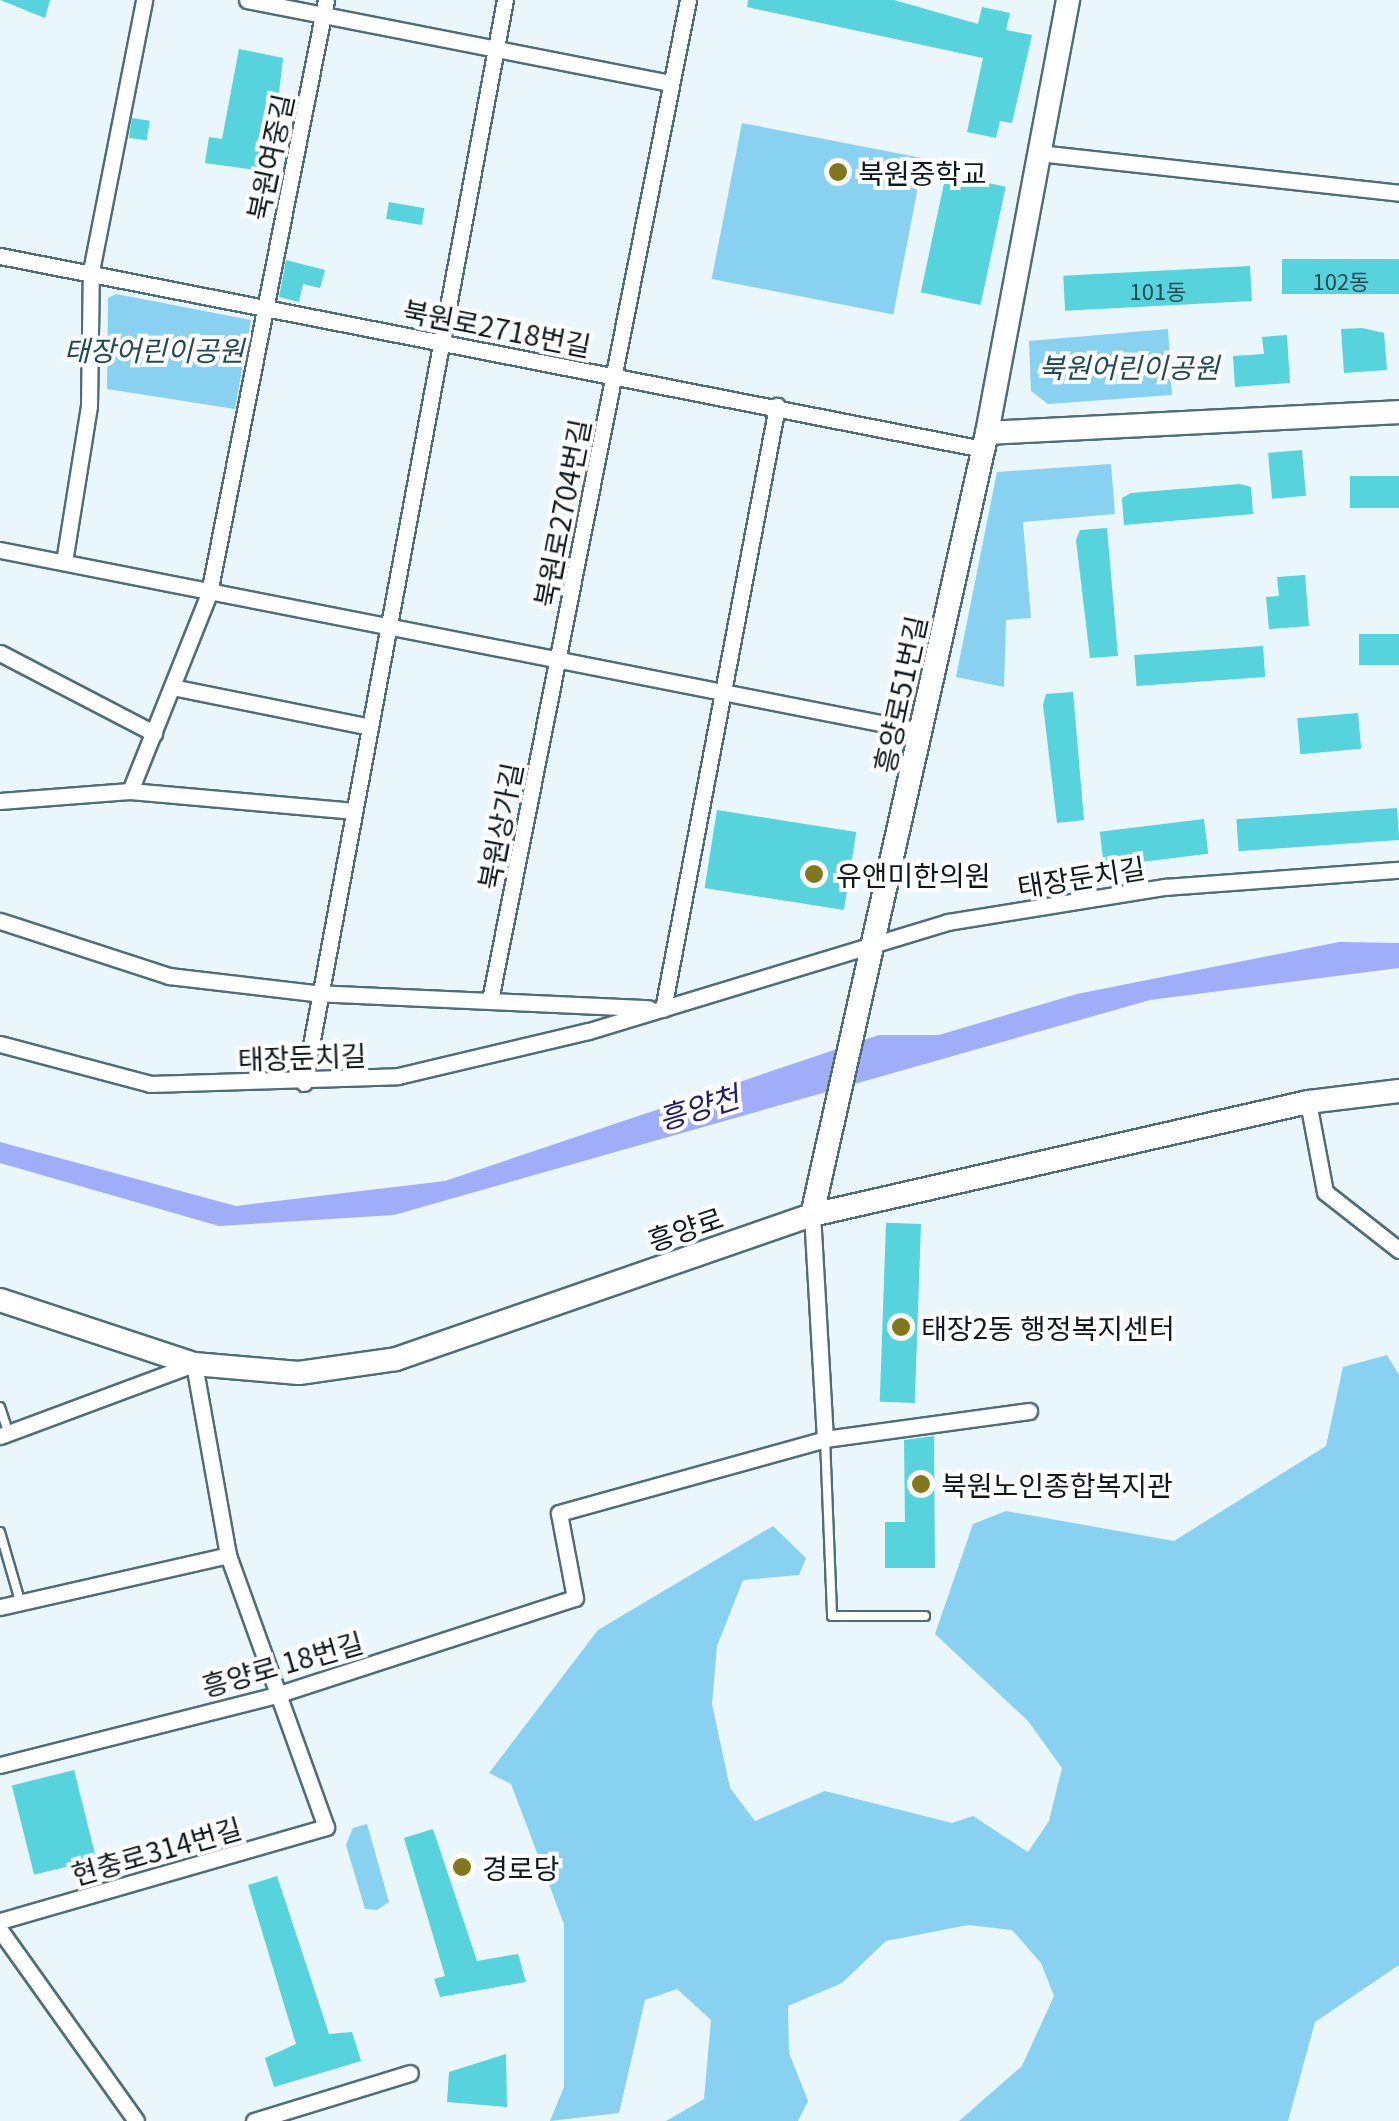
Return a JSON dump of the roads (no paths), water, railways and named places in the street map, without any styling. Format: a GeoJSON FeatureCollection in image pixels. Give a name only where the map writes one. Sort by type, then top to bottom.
{"type":"FeatureCollection","features":[{"type":"Feature","properties":{"kind":"street"},"geometry":{"type":"LineString","coordinates":[[64,562],[89,406],[91,271],[144,0]]}},
{"type":"Feature","properties":{"kind":"street"},"geometry":{"type":"LineString","coordinates":[[247,0],[325,8],[495,49],[671,83]]}},
{"type":"Feature","properties":{"kind":"street"},"geometry":{"type":"LineString","coordinates":[[304,1084],[314,993],[391,628],[505,0]]}},
{"type":"Feature","properties":{"kind":"street"},"geometry":{"type":"LineString","coordinates":[[614,374],[688,0]]}},
{"type":"Feature","properties":{"kind":"street","name":"흥양로51번길"},"geometry":{"type":"LineString","coordinates":[[812,1215],[985,441],[1068,0]]}},
{"type":"Feature","properties":{"kind":"street","name":"북원여중길"},"geometry":{"type":"LineString","coordinates":[[263,309],[325,8]]}},
{"type":"Feature","properties":{"kind":"street"},"geometry":{"type":"LineString","coordinates":[[1039,153],[1399,193]]}},
{"type":"Feature","properties":{"kind":"street","name":"북원로2718번길"},"geometry":{"type":"LineString","coordinates":[[0,256],[777,406],[985,441]]}},
{"type":"Feature","properties":{"kind":"street"},"geometry":{"type":"LineString","coordinates":[[130,790],[208,593],[263,309]]}},
{"type":"Feature","properties":{"kind":"street","name":"북원로2704번길"},"geometry":{"type":"LineString","coordinates":[[557,661],[614,374]]}},
{"type":"Feature","properties":{"kind":"street"},"geometry":{"type":"LineString","coordinates":[[0,921],[169,976],[314,993],[664,1009],[728,692],[777,406]]}},
{"type":"Feature","properties":{"kind":"street"},"geometry":{"type":"LineString","coordinates":[[985,441],[1399,412]]}},
{"type":"Feature","properties":{"kind":"street"},"geometry":{"type":"LineString","coordinates":[[0,550],[921,731]]}},
{"type":"Feature","properties":{"kind":"street"},"geometry":{"type":"LineString","coordinates":[[0,653],[154,733]]}},
{"type":"Feature","properties":{"kind":"street","name":"북원상가길"},"geometry":{"type":"LineString","coordinates":[[490,1000],[557,661]]}},
{"type":"Feature","properties":{"kind":"street"},"geometry":{"type":"LineString","coordinates":[[172,687],[370,727]]}},
{"type":"Feature","properties":{"kind":"street"},"geometry":{"type":"LineString","coordinates":[[0,802],[130,790],[352,811]]}},
{"type":"Feature","properties":{"kind":"street","name":"태장둔치길"},"geometry":{"type":"LineString","coordinates":[[0,1044],[150,1084],[304,1084],[398,1076],[871,958],[948,922],[1165,887],[1399,870]]}},
{"type":"Feature","properties":{"kind":"street","name":"흥양로"},"geometry":{"type":"LineString","coordinates":[[0,1300],[194,1364],[298,1373],[396,1359],[812,1215],[1308,1102],[1399,1091]]}},
{"type":"Feature","properties":{"kind":"street"},"geometry":{"type":"LineString","coordinates":[[1308,1102],[1326,1192],[1399,1250]]}},
{"type":"Feature","properties":{"kind":"street"},"geometry":{"type":"LineString","coordinates":[[812,1215],[825,1439],[1029,1411]]}},
{"type":"Feature","properties":{"kind":"street"},"geometry":{"type":"LineString","coordinates":[[4,1434],[194,1364],[228,1555],[276,1695]]}},
{"type":"Feature","properties":{"kind":"street","name":"흥양로 18번길"},"geometry":{"type":"LineString","coordinates":[[0,1765],[276,1695],[575,1598],[559,1513],[825,1439]]}},
{"type":"Feature","properties":{"kind":"street"},"geometry":{"type":"LineString","coordinates":[[0,1607],[228,1555]]}},
{"type":"Feature","properties":{"kind":"street","name":"현충로314번길"},"geometry":{"type":"LineString","coordinates":[[0,1921],[326,1827],[276,1695]]}},
{"type":"Feature","properties":{"kind":"street"},"geometry":{"type":"LineString","coordinates":[[0,1930],[136,2121]]}},
{"type":"Feature","properties":{"kind":"street"},"geometry":{"type":"LineString","coordinates":[[254,2121],[410,2072]]}},
{"type":"Feature","properties":{"kind":"lane"},"geometry":{"type":"LineString","coordinates":[[0,1407],[4,1434]]}},
{"type":"Feature","properties":{"kind":"lane"},"geometry":{"type":"LineString","coordinates":[[825,1439],[832,1616],[925,1616]]}},
{"type":"Feature","properties":{"kind":"lane"},"geometry":{"type":"LineString","coordinates":[[0,1532],[20,1601]]}},
{"type":"Feature","properties":{"kind":"water","name":"흥양천"},"geometry":{"type":"Polygon","coordinates":[[[1339,942],[1399,943],[1399,968],[1150,1000],[394,1215],[219,1226],[0,1163],[0,1142],[236,1206],[445,1181],[879,1035],[939,1035],[1077,994],[1339,942]]]}},
{"type":"Feature","properties":{"kind":"place","name":"북원중학교"},"geometry":{"type":"Point","coordinates":[838,172]}},
{"type":"Feature","properties":{"kind":"place","name":"유앤미한의원"},"geometry":{"type":"Point","coordinates":[814,874]}},
{"type":"Feature","properties":{"kind":"place","name":"태장2동 행정복지센터"},"geometry":{"type":"Point","coordinates":[901,1327]}},
{"type":"Feature","properties":{"kind":"place","name":"북원노인종합복지관"},"geometry":{"type":"Point","coordinates":[921,1484]}},
{"type":"Feature","properties":{"kind":"place","name":"경로당"},"geometry":{"type":"Point","coordinates":[462,1867]}},
{"type":"Feature","properties":{"kind":"park label","name":"태장어린이공원"},"geometry":{"type":"Point","coordinates":[154,349]}},
{"type":"Feature","properties":{"kind":"park label","name":"북원어린이공원"},"geometry":{"type":"Point","coordinates":[1129,366]}}]}
